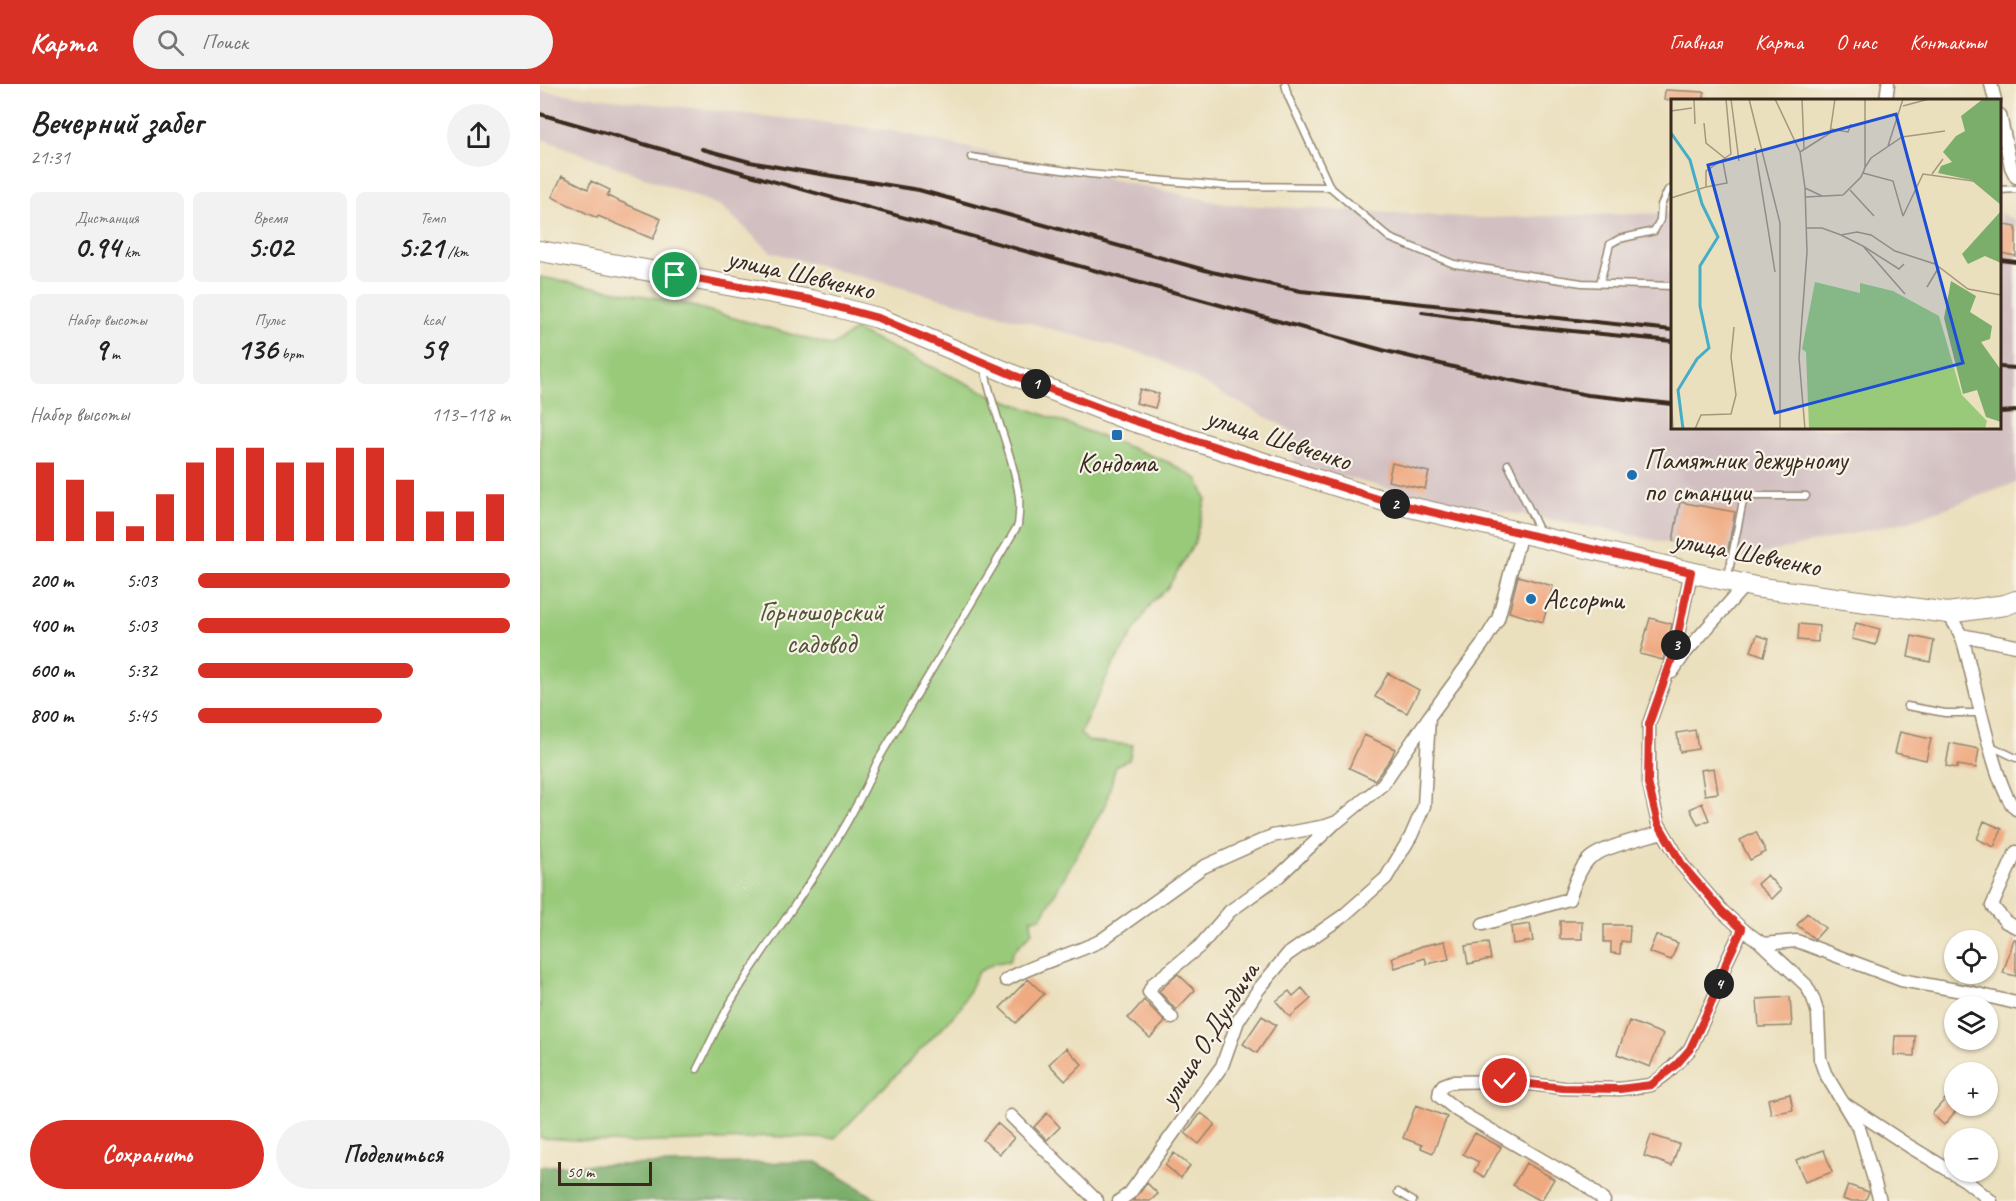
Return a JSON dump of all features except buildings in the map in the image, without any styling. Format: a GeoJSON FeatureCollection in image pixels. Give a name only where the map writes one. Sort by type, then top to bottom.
{"type":"FeatureCollection","features":[{"type":"Feature","properties":{"kind":"main road","name":"улица Шевченко"},"geometry":{"type":"LineString","coordinates":[[540,251],[811,300],[878,318],[984,363],[1126,418],[1384,501],[1736,583],[1948,613],[2005,605],[2016,601]]}},
{"type":"Feature","properties":{"kind":"street"},"geometry":{"type":"LineString","coordinates":[[1886,99],[1888,84]]}},
{"type":"Feature","properties":{"kind":"street"},"geometry":{"type":"LineString","coordinates":[[1990,84],[1995,99]]}},
{"type":"Feature","properties":{"kind":"street"},"geometry":{"type":"LineString","coordinates":[[2001,121],[2009,170]]}},
{"type":"Feature","properties":{"kind":"street","name":"улица О.Дундича"},"geometry":{"type":"LineString","coordinates":[[1172,1018],[1149,992],[1153,984],[1200,946],[1230,911],[1279,876],[1383,783],[1482,645],[1498,619],[1521,533]]}},
{"type":"Feature","properties":{"kind":"street"},"geometry":{"type":"LineString","coordinates":[[1691,572],[1674,653],[1649,724],[1648,783],[1658,823],[1683,866],[1723,912],[1761,943],[1806,985],[1818,1014],[1820,1059],[1825,1073],[1860,1131],[1880,1201]]}},
{"type":"Feature","properties":{"kind":"street"},"geometry":{"type":"LineString","coordinates":[[1662,685],[1736,583]]}},
{"type":"Feature","properties":{"kind":"street"},"geometry":{"type":"LineString","coordinates":[[1948,613],[1961,635],[1998,775],[2011,805],[2016,809]]}},
{"type":"Feature","properties":{"kind":"street"},"geometry":{"type":"LineString","coordinates":[[1961,635],[2016,646]]}},
{"type":"Feature","properties":{"kind":"street","name":"улица О.Дундича"},"geometry":{"type":"LineString","coordinates":[[1119,1201],[1130,1193],[1222,1066],[1239,1021],[1258,990],[1287,955],[1350,911],[1386,878],[1411,836],[1424,806],[1429,717]]}},
{"type":"Feature","properties":{"kind":"street","name":"улица О.Дундича"},"geometry":{"type":"LineString","coordinates":[[1006,980],[1026,968],[1084,949],[1100,941],[1203,867],[1272,836],[1337,822]]}},
{"type":"Feature","properties":{"kind":"street"},"geometry":{"type":"LineString","coordinates":[[1483,924],[1569,899],[1578,876],[1589,859],[1612,848],[1663,832]]}},
{"type":"Feature","properties":{"kind":"street"},"geometry":{"type":"LineString","coordinates":[[2016,852],[1992,906],[2007,922],[2016,927]]}},
{"type":"Feature","properties":{"kind":"street"},"geometry":{"type":"LineString","coordinates":[[1604,1201],[1587,1186],[1458,1111],[1439,1096],[1440,1090],[1451,1082],[1505,1081],[1563,1088],[1620,1089],[1651,1085],[1671,1069],[1690,1049],[1742,929]]}},
{"type":"Feature","properties":{"kind":"street"},"geometry":{"type":"LineString","coordinates":[[1761,943],[1797,941],[1901,980],[1973,993],[2016,1004]]}},
{"type":"Feature","properties":{"kind":"street"},"geometry":{"type":"LineString","coordinates":[[1841,1101],[1965,1180],[1991,1201]]}},
{"type":"Feature","properties":{"kind":"street"},"geometry":{"type":"LineString","coordinates":[[1011,1116],[1097,1201]]}},
{"type":"Feature","properties":{"kind":"lane"},"geometry":{"type":"LineString","coordinates":[[1285,84],[1288,96],[1330,187],[1390,238],[1454,264],[1582,283],[1671,286]]}},
{"type":"Feature","properties":{"kind":"lane"},"geometry":{"type":"LineString","coordinates":[[971,157],[1089,174],[1224,186],[1330,187]]}},
{"type":"Feature","properties":{"kind":"lane"},"geometry":{"type":"LineString","coordinates":[[1600,283],[1610,244],[1619,239],[1654,231],[1660,220],[1661,205],[1668,190],[1671,189]]}},
{"type":"Feature","properties":{"kind":"lane"},"geometry":{"type":"LineString","coordinates":[[2001,190],[2016,189]]}},
{"type":"Feature","properties":{"kind":"lane"},"geometry":{"type":"LineString","coordinates":[[697,1069],[731,1001],[818,868],[864,792],[877,762],[1018,525],[1020,500],[989,394],[984,363]]}},
{"type":"Feature","properties":{"kind":"lane"},"geometry":{"type":"LineString","coordinates":[[1508,464],[1543,538]]}},
{"type":"Feature","properties":{"kind":"lane"},"geometry":{"type":"LineString","coordinates":[[1736,583],[1744,496],[1806,496]]}},
{"type":"Feature","properties":{"kind":"lane"},"geometry":{"type":"LineString","coordinates":[[1906,706],[1945,713],[1982,713]]}},
{"type":"Feature","properties":{"kind":"lane"},"geometry":{"type":"LineString","coordinates":[[1990,746],[2016,758]]}},
{"type":"Feature","properties":{"kind":"lane"},"geometry":{"type":"LineString","coordinates":[[1398,1192],[1413,1201]]}},
{"type":"Feature","properties":{"kind":"shaded area"},"geometry":{"type":"Polygon","coordinates":[[[540,91],[887,130],[1225,204],[1481,218],[1671,213],[1671,429],[2001,429],[2001,213],[2016,220],[2016,483],[1909,521],[1739,559],[1594,527],[1429,499],[1294,464],[1292,431],[1157,358],[771,252],[721,206],[540,138],[540,91]]]}},
{"type":"Feature","properties":{"kind":"green space","name":"Горношорский садовод"},"geometry":{"type":"Polygon","coordinates":[[[540,277],[678,302],[832,346],[855,330],[989,394],[1168,462],[1198,479],[1206,499],[1194,544],[1167,589],[1152,602],[1111,668],[1080,734],[1088,741],[1133,745],[1129,760],[1116,765],[1106,803],[1041,918],[1031,919],[1032,932],[1013,952],[1010,961],[995,963],[978,972],[960,1009],[834,1139],[763,1136],[750,1139],[630,1143],[540,1138],[540,277]]]}},
{"type":"Feature","properties":{"kind":"green space"},"geometry":{"type":"Polygon","coordinates":[[[817,1162],[880,1201],[540,1201],[540,1166],[817,1162]]]}},
{"type":"Feature","properties":{"kind":"railway"},"geometry":{"type":"LineString","coordinates":[[540,114],[747,174],[1386,351],[1504,379],[1588,395],[1671,404]]}},
{"type":"Feature","properties":{"kind":"railway"},"geometry":{"type":"LineString","coordinates":[[702,149],[750,162],[919,190],[1212,272],[1301,291],[1671,330]]}},
{"type":"Feature","properties":{"kind":"railway"},"geometry":{"type":"LineString","coordinates":[[2001,260],[2016,262]]}},
{"type":"Feature","properties":{"kind":"railway"},"geometry":{"type":"LineString","coordinates":[[1422,312],[1513,325],[1671,341]]}},
{"type":"Feature","properties":{"kind":"railway"},"geometry":{"type":"LineString","coordinates":[[2001,367],[2016,368]]}},
{"type":"Feature","properties":{"kind":"railway"},"geometry":{"type":"LineString","coordinates":[[2001,412],[2016,411]]}},
{"type":"Feature","properties":{"kind":"place","name":"Кондома"},"geometry":{"type":"Point","coordinates":[1117,435]}},
{"type":"Feature","properties":{"kind":"place","name":"Памятник дежурному по станции"},"geometry":{"type":"Point","coordinates":[1632,475]}},
{"type":"Feature","properties":{"kind":"place","name":"Ассорти"},"geometry":{"type":"Point","coordinates":[1531,599]}},
{"type":"Feature","properties":{"kind":"route"},"geometry":{"type":"LineString","coordinates":[[675,275],[811,300],[878,318],[1013,375],[1126,418],[1384,501],[1691,572],[1674,653],[1649,724],[1648,783],[1658,823],[1683,866],[1723,912],[1742,929],[1690,1049],[1677,1064],[1651,1085],[1620,1089],[1563,1088],[1505,1081]]}}]}
